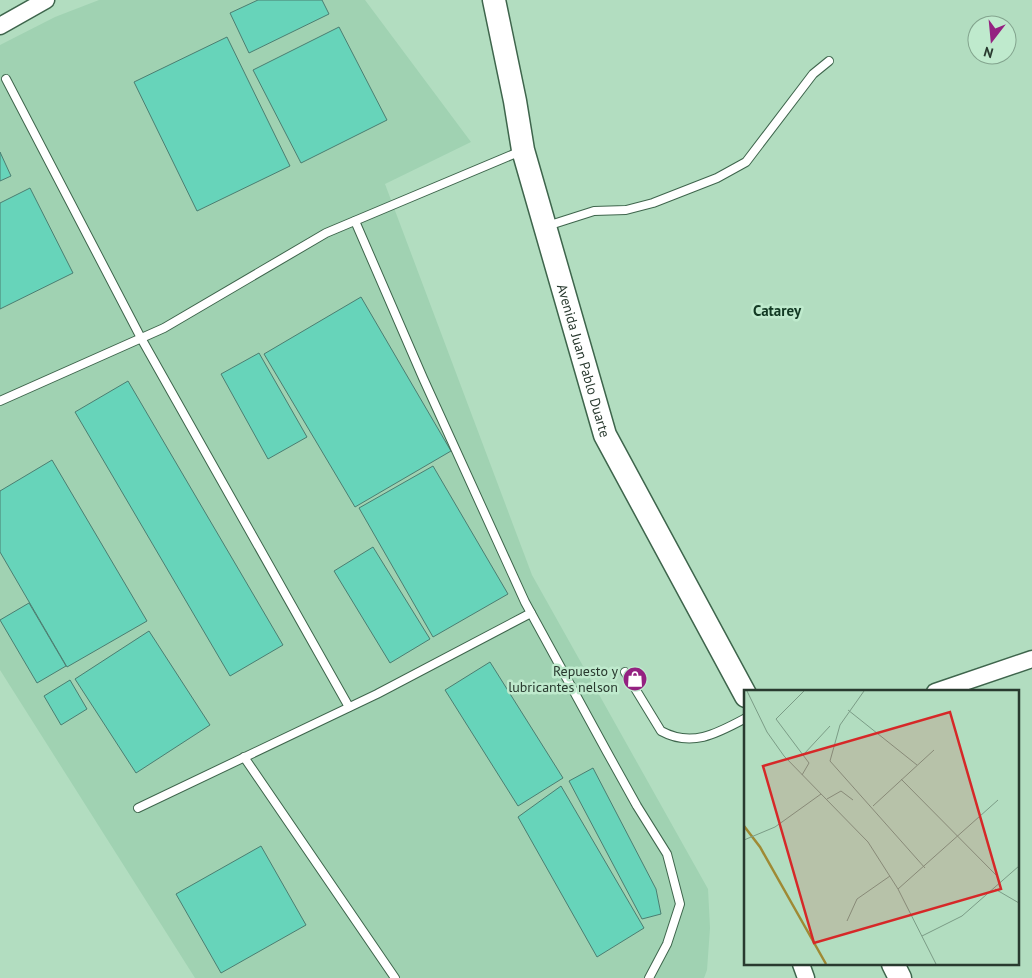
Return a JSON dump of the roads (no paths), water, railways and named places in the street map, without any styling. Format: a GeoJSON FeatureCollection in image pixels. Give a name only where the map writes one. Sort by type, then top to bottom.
{"type":"FeatureCollection","features":[{"type":"Feature","properties":{"kind":"main road","name":"Avenida Juan Pablo Duarte"},"geometry":{"type":"LineString","coordinates":[[494,0],[523,150],[605,435],[744,692]]}},
{"type":"Feature","properties":{"kind":"main road"},"geometry":{"type":"LineString","coordinates":[[894,966],[900,978]]}},
{"type":"Feature","properties":{"kind":"street"},"geometry":{"type":"LineString","coordinates":[[0,26],[23,5],[46,0]]}},
{"type":"Feature","properties":{"kind":"street"},"geometry":{"type":"LineString","coordinates":[[941,690],[1032,660]]}},
{"type":"Feature","properties":{"kind":"street"},"geometry":{"type":"LineString","coordinates":[[802,966],[806,978]]}},
{"type":"Feature","properties":{"kind":"lane"},"geometry":{"type":"LineString","coordinates":[[545,227],[594,211],[626,210],[653,203],[717,178],[746,162],[813,74],[829,61]]}},
{"type":"Feature","properties":{"kind":"lane"},"geometry":{"type":"LineString","coordinates":[[6,79],[141,338],[349,707]]}},
{"type":"Feature","properties":{"kind":"lane"},"geometry":{"type":"LineString","coordinates":[[0,401],[164,328],[326,233],[523,150]]}},
{"type":"Feature","properties":{"kind":"lane"},"geometry":{"type":"LineString","coordinates":[[355,221],[423,378],[531,613],[612,760],[668,854],[680,904],[667,944],[649,978]]}},
{"type":"Feature","properties":{"kind":"lane"},"geometry":{"type":"LineString","coordinates":[[138,808],[349,707],[531,613]]}},
{"type":"Feature","properties":{"kind":"lane"},"geometry":{"type":"LineString","coordinates":[[625,672],[662,731],[670,736],[683,739],[699,738],[723,730],[744,719]]}},
{"type":"Feature","properties":{"kind":"lane"},"geometry":{"type":"LineString","coordinates":[[244,758],[395,978]]}},
{"type":"Feature","properties":{"kind":"place","name":"Repuesto y lubricantes nelson"},"geometry":{"type":"Point","coordinates":[635,679]}},
{"type":"Feature","properties":{"kind":"district","name":"Catarey"},"geometry":{"type":"Point","coordinates":[777,310]}}]}
